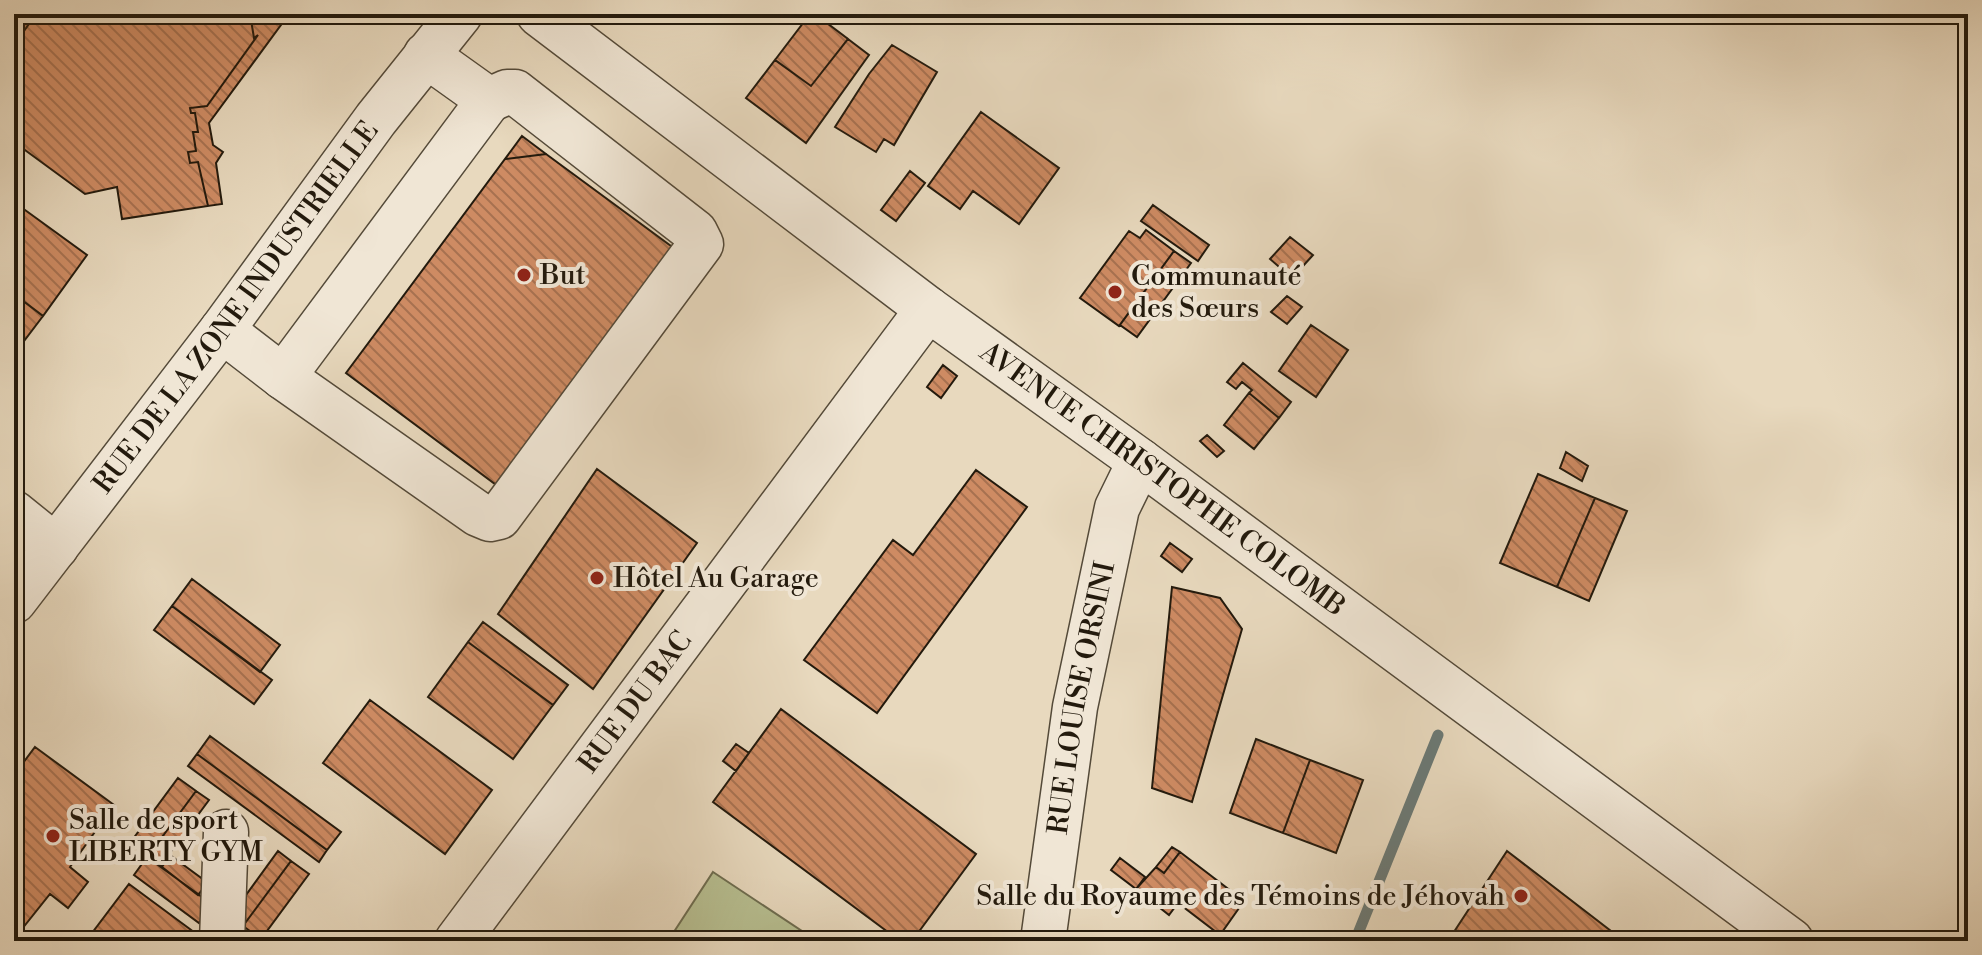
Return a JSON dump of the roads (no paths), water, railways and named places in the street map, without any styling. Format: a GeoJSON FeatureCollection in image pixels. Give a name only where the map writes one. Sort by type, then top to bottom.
{"type":"FeatureCollection","features":[{"type":"Feature","properties":{"kind":"street","name":"RUE DE LA ZONE INDUSTRIELLE"},"geometry":{"type":"LineString","coordinates":[[14,601],[460,14]]}},
{"type":"Feature","properties":{"kind":"street","name":"AVENUE CHRISTOPHE COLOMB"},"geometry":{"type":"LineString","coordinates":[[539,14],[928,309],[1140,461],[1791,941]]}},
{"type":"Feature","properties":{"kind":"street"},"geometry":{"type":"LineString","coordinates":[[426,55],[489,100]]}},
{"type":"Feature","properties":{"kind":"street"},"geometry":{"type":"LineString","coordinates":[[222,330],[283,377],[478,514],[490,519],[499,517],[701,244],[695,232],[515,92],[507,92],[489,100],[283,377]]}},
{"type":"Feature","properties":{"kind":"street","name":"RUE DU BAC"},"geometry":{"type":"LineString","coordinates":[[457,941],[928,309]]}},
{"type":"Feature","properties":{"kind":"street","name":"RUE LOUISE ORSINI"},"geometry":{"type":"LineString","coordinates":[[1043,941],[1075,707],[1117,508],[1140,461]]}},
{"type":"Feature","properties":{"kind":"street"},"geometry":{"type":"LineString","coordinates":[[14,513],[56,547]]}},
{"type":"Feature","properties":{"kind":"street"},"geometry":{"type":"LineString","coordinates":[[222,941],[226,832]]}},
{"type":"Feature","properties":{"kind":"waterway"},"geometry":{"type":"LineString","coordinates":[[1355,941],[1438,735]]}},
{"type":"Feature","properties":{"kind":"place","name":"But"},"geometry":{"type":"Point","coordinates":[524,275]}},
{"type":"Feature","properties":{"kind":"place","name":"Communauté des Sœurs"},"geometry":{"type":"Point","coordinates":[1115,292]}},
{"type":"Feature","properties":{"kind":"place","name":"Hôtel Au Garage"},"geometry":{"type":"Point","coordinates":[597,578]}},
{"type":"Feature","properties":{"kind":"place","name":"Salle de sport LIBERTY GYM"},"geometry":{"type":"Point","coordinates":[53,836]}},
{"type":"Feature","properties":{"kind":"place","name":"Salle du Royaume des Témoins de Jéhovah"},"geometry":{"type":"Point","coordinates":[1521,896]}}]}
